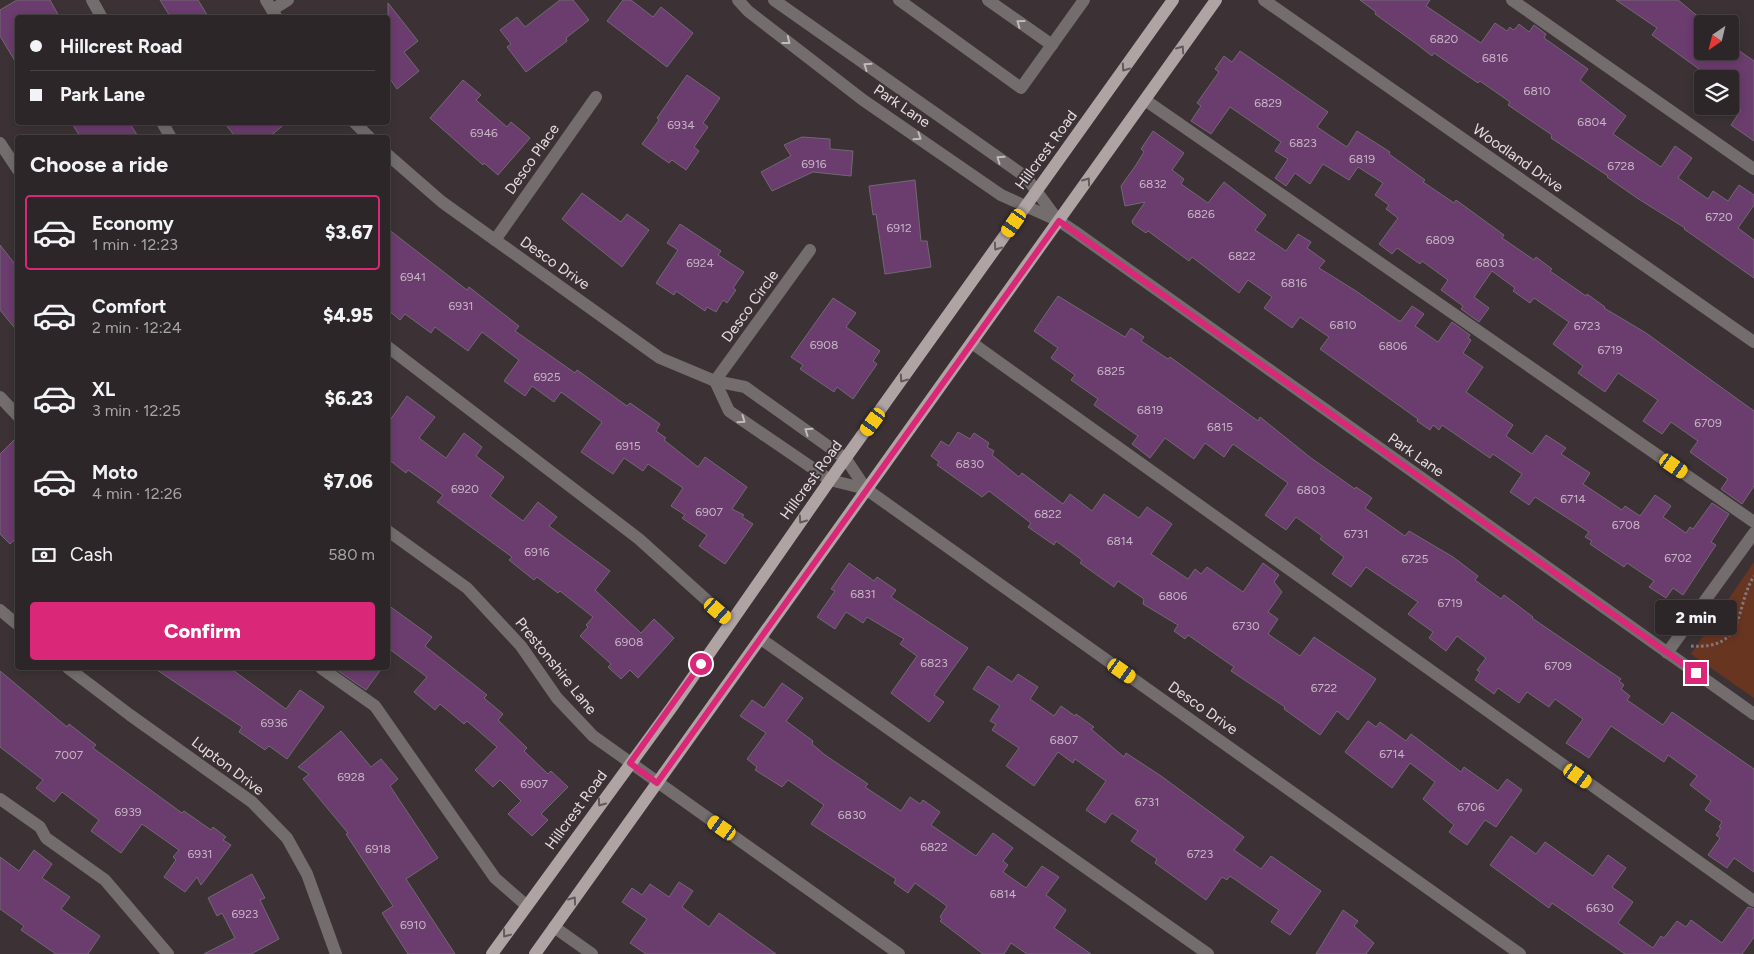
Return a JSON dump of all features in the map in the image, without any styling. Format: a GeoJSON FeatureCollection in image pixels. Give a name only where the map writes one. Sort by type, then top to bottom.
{"type":"FeatureCollection","features":[{"type":"Feature","properties":{"kind":"main road","name":"Hillcrest Road"},"geometry":{"type":"LineString","coordinates":[[492,954],[731,622],[830,480],[1173,0]]}},
{"type":"Feature","properties":{"kind":"main road"},"geometry":{"type":"LineString","coordinates":[[535,954],[1216,0]]}},
{"type":"Feature","properties":{"kind":"street"},"geometry":{"type":"LineString","coordinates":[[92,0],[100,15]]}},
{"type":"Feature","properties":{"kind":"street"},"geometry":{"type":"LineString","coordinates":[[272,9],[288,0]]}},
{"type":"Feature","properties":{"kind":"street","name":"Park Lane"},"geometry":{"type":"LineString","coordinates":[[738,0],[748,11],[863,100],[1001,195],[1059,221],[1670,649],[1754,714]]}},
{"type":"Feature","properties":{"kind":"street","name":"Park Lane"},"geometry":{"type":"LineString","coordinates":[[774,0],[1026,177],[1059,221]]}},
{"type":"Feature","properties":{"kind":"street"},"geometry":{"type":"LineString","coordinates":[[899,0],[1021,88],[1052,45],[1079,2]]}},
{"type":"Feature","properties":{"kind":"street"},"geometry":{"type":"LineString","coordinates":[[988,0],[1052,45]]}},
{"type":"Feature","properties":{"kind":"street","name":"Woodland Drive"},"geometry":{"type":"LineString","coordinates":[[1264,0],[1754,342]]}},
{"type":"Feature","properties":{"kind":"street"},"geometry":{"type":"LineString","coordinates":[[1512,0],[1754,169]]}},
{"type":"Feature","properties":{"kind":"street","name":"Desco Place"},"geometry":{"type":"LineString","coordinates":[[495,240],[596,97]]}},
{"type":"Feature","properties":{"kind":"street"},"geometry":{"type":"LineString","coordinates":[[1145,100],[1754,522]]}},
{"type":"Feature","properties":{"kind":"street"},"geometry":{"type":"LineString","coordinates":[[357,125],[367,135]]}},
{"type":"Feature","properties":{"kind":"street"},"geometry":{"type":"LineString","coordinates":[[0,143],[15,166]]}},
{"type":"Feature","properties":{"kind":"street","name":"Desco Drive"},"geometry":{"type":"LineString","coordinates":[[390,157],[442,202],[660,358],[715,381],[745,387],[846,459],[866,489],[1520,954]]}},
{"type":"Feature","properties":{"kind":"street","name":"Desco Circle"},"geometry":{"type":"LineString","coordinates":[[715,381],[810,250]]}},
{"type":"Feature","properties":{"kind":"street"},"geometry":{"type":"LineString","coordinates":[[972,343],[1754,901]]}},
{"type":"Feature","properties":{"kind":"street"},"geometry":{"type":"LineString","coordinates":[[390,349],[639,539],[731,622]]}},
{"type":"Feature","properties":{"kind":"street","name":"Desco Drive"},"geometry":{"type":"LineString","coordinates":[[715,381],[729,411],[830,480],[866,489]]}},
{"type":"Feature","properties":{"kind":"street"},"geometry":{"type":"LineString","coordinates":[[0,397],[15,413]]}},
{"type":"Feature","properties":{"kind":"street","name":"Prestonshire Lane"},"geometry":{"type":"LineString","coordinates":[[390,532],[467,588],[521,646],[540,675],[574,718],[593,736],[899,954]]}},
{"type":"Feature","properties":{"kind":"street"},"geometry":{"type":"LineString","coordinates":[[1670,649],[1754,533]]}},
{"type":"Feature","properties":{"kind":"street"},"geometry":{"type":"LineString","coordinates":[[0,610],[15,622]]}},
{"type":"Feature","properties":{"kind":"street"},"geometry":{"type":"LineString","coordinates":[[761,639],[1208,954]]}},
{"type":"Feature","properties":{"kind":"street","name":"Lupton Drive"},"geometry":{"type":"LineString","coordinates":[[71,670],[252,802],[287,838],[307,874],[336,954]]}},
{"type":"Feature","properties":{"kind":"street"},"geometry":{"type":"LineString","coordinates":[[324,670],[375,706],[495,878],[527,906]]}},
{"type":"Feature","properties":{"kind":"street"},"geometry":{"type":"LineString","coordinates":[[0,799],[40,828],[46,838],[105,880],[168,954]]}},
{"type":"Feature","properties":{"kind":"street"},"geometry":{"type":"LineString","coordinates":[[554,927],[592,954]]}},
{"type":"Feature","properties":{"kind":"path"},"geometry":{"type":"LineString","coordinates":[[1670,649],[1708,648],[1717,644],[1728,635],[1739,622],[1748,586],[1754,576]]}},
{"type":"Feature","properties":{"kind":"shaded area"},"geometry":{"type":"Polygon","coordinates":[[[1754,562],[1754,698],[1691,654],[1754,562]]]}},
{"type":"Feature","properties":{"kind":"building"},"geometry":{"type":"Polygon","coordinates":[[[17,0],[50,0],[58,15],[15,15],[15,61],[0,36],[0,10],[17,0]]]}},
{"type":"Feature","properties":{"kind":"building"},"geometry":{"type":"Polygon","coordinates":[[[160,0],[198,0],[207,15],[169,15],[160,0]]]}},
{"type":"Feature","properties":{"kind":"building"},"geometry":{"type":"Polygon","coordinates":[[[560,0],[573,0],[589,20],[566,38],[567,41],[526,72],[507,47],[511,44],[500,30],[517,17],[525,27],[560,0]]]}},
{"type":"Feature","properties":{"kind":"building"},"geometry":{"type":"Polygon","coordinates":[[[623,0],[631,0],[653,17],[661,7],[693,33],[667,67],[607,21],[623,0]]]}},
{"type":"Feature","properties":{"kind":"building"},"geometry":{"type":"Polygon","coordinates":[[[1360,0],[1430,0],[1426,6],[1481,43],[1495,23],[1507,31],[1510,27],[1513,30],[1519,24],[1529,32],[1534,25],[1546,34],[1544,38],[1588,69],[1580,80],[1626,116],[1613,134],[1661,167],[1675,146],[1692,158],[1678,178],[1708,199],[1713,191],[1728,201],[1739,185],[1754,195],[1754,205],[1738,228],[1754,240],[1754,278],[1685,228],[1637,198],[1551,138],[1552,135],[1508,105],[1510,102],[1480,81],[1478,83],[1434,53],[1432,56],[1375,14],[1376,12],[1360,0]]]}},
{"type":"Feature","properties":{"kind":"building"},"geometry":{"type":"Polygon","coordinates":[[[1616,0],[1678,0],[1696,15],[1694,15],[1694,60],[1739,60],[1739,51],[1754,61],[1754,141],[1731,125],[1741,110],[1739,109],[1739,70],[1698,70],[1652,35],[1657,28],[1616,0]]]}},
{"type":"Feature","properties":{"kind":"building"},"geometry":{"type":"Polygon","coordinates":[[[388,3],[418,41],[404,52],[419,71],[397,89],[390,79],[390,15],[388,15],[388,3]]]}},
{"type":"Feature","properties":{"kind":"building"},"geometry":{"type":"Polygon","coordinates":[[[1240,51],[1328,112],[1317,127],[1347,147],[1357,131],[1390,152],[1389,154],[1425,180],[1423,182],[1454,203],[1456,200],[1504,235],[1502,238],[1534,260],[1536,257],[1552,269],[1550,271],[1586,296],[1587,294],[1604,308],[1646,333],[1754,411],[1754,486],[1742,504],[1721,489],[1728,479],[1690,452],[1698,441],[1671,422],[1662,434],[1643,421],[1658,400],[1618,373],[1605,392],[1578,373],[1583,366],[1553,344],[1569,322],[1534,298],[1530,303],[1513,291],[1515,288],[1492,271],[1474,297],[1489,308],[1479,322],[1461,309],[1463,306],[1441,290],[1448,280],[1422,261],[1420,264],[1397,248],[1392,254],[1379,244],[1398,218],[1386,209],[1389,205],[1375,195],[1383,183],[1358,167],[1349,180],[1323,164],[1310,184],[1295,173],[1286,186],[1275,178],[1288,159],[1275,151],[1281,142],[1230,107],[1211,134],[1191,121],[1201,106],[1197,103],[1219,72],[1215,69],[1224,56],[1232,62],[1240,51]]]}},
{"type":"Feature","properties":{"kind":"building"},"geometry":{"type":"Polygon","coordinates":[[[687,75],[720,98],[703,123],[708,127],[694,147],[699,151],[686,170],[672,160],[669,163],[642,144],[659,120],[657,118],[687,75]]]}},
{"type":"Feature","properties":{"kind":"building"},"geometry":{"type":"Polygon","coordinates":[[[463,80],[481,95],[476,100],[507,127],[511,122],[530,138],[498,175],[484,163],[483,165],[430,118],[463,80]]]}},
{"type":"Feature","properties":{"kind":"building"},"geometry":{"type":"Polygon","coordinates":[[[73,125],[131,125],[137,135],[79,135],[73,125]]]}},
{"type":"Feature","properties":{"kind":"building"},"geometry":{"type":"Polygon","coordinates":[[[226,125],[283,125],[272,135],[234,135],[226,125]]]}},
{"type":"Feature","properties":{"kind":"building"},"geometry":{"type":"Polygon","coordinates":[[[1153,131],[1184,153],[1172,170],[1184,179],[1181,184],[1208,203],[1224,182],[1266,215],[1255,230],[1286,251],[1298,234],[1311,242],[1307,248],[1325,261],[1319,268],[1399,321],[1401,321],[1412,306],[1424,314],[1415,326],[1438,342],[1452,322],[1470,335],[1468,338],[1471,340],[1463,353],[1483,367],[1466,392],[1513,425],[1506,436],[1532,454],[1546,435],[1566,448],[1561,454],[1590,473],[1583,484],[1622,510],[1625,506],[1640,516],[1655,495],[1671,506],[1663,517],[1686,533],[1690,527],[1693,529],[1712,503],[1729,514],[1711,542],[1716,545],[1683,595],[1673,588],[1666,598],[1649,587],[1654,581],[1627,563],[1624,567],[1590,544],[1592,541],[1585,537],[1589,532],[1535,497],[1529,505],[1510,492],[1522,474],[1493,454],[1490,458],[1442,425],[1439,430],[1433,425],[1430,430],[1417,421],[1418,419],[1320,349],[1329,337],[1300,317],[1292,328],[1264,308],[1272,297],[1248,280],[1239,293],[1192,257],[1189,261],[1148,231],[1146,233],[1133,224],[1132,221],[1145,202],[1125,206],[1121,186],[1144,152],[1141,149],[1153,131]]]}},
{"type":"Feature","properties":{"kind":"building"},"geometry":{"type":"Polygon","coordinates":[[[802,137],[830,139],[830,149],[853,151],[851,176],[813,172],[772,191],[761,172],[791,156],[784,145],[802,137]]]}},
{"type":"Feature","properties":{"kind":"building"},"geometry":{"type":"Polygon","coordinates":[[[915,180],[921,241],[927,241],[931,267],[885,274],[876,214],[873,215],[869,186],[915,180]]]}},
{"type":"Feature","properties":{"kind":"building"},"geometry":{"type":"Polygon","coordinates":[[[582,193],[621,222],[627,214],[649,230],[622,267],[562,219],[582,193]]]}},
{"type":"Feature","properties":{"kind":"building"},"geometry":{"type":"Polygon","coordinates":[[[680,224],[721,251],[718,255],[744,272],[733,288],[736,290],[727,303],[723,300],[716,312],[707,307],[705,311],[676,291],[674,295],[656,283],[678,250],[667,243],[680,224]]]}},
{"type":"Feature","properties":{"kind":"building"},"geometry":{"type":"Polygon","coordinates":[[[390,231],[467,290],[469,287],[519,326],[515,331],[575,373],[577,370],[627,406],[630,403],[660,424],[656,431],[666,438],[664,440],[698,467],[705,457],[747,487],[732,509],[744,515],[742,517],[753,524],[725,564],[699,546],[707,535],[682,518],[685,515],[671,506],[683,488],[648,464],[643,471],[624,458],[613,474],[581,452],[602,422],[561,392],[554,402],[532,386],[525,396],[504,381],[519,360],[482,332],[468,351],[435,327],[431,333],[405,314],[400,320],[390,312],[390,231]]]}},
{"type":"Feature","properties":{"kind":"building"},"geometry":{"type":"Polygon","coordinates":[[[0,245],[15,264],[15,328],[0,310],[0,245]]]}},
{"type":"Feature","properties":{"kind":"building"},"geometry":{"type":"Polygon","coordinates":[[[1058,296],[1125,337],[1131,328],[1144,337],[1141,341],[1168,359],[1170,357],[1258,421],[1260,417],[1311,458],[1355,489],[1356,487],[1372,498],[1365,508],[1405,536],[1409,531],[1453,557],[1478,576],[1475,580],[1501,599],[1504,595],[1532,618],[1621,679],[1619,681],[1624,685],[1621,689],[1630,696],[1627,700],[1663,725],[1672,712],[1754,769],[1754,872],[1734,858],[1727,868],[1708,855],[1720,838],[1716,835],[1721,828],[1719,827],[1722,822],[1705,810],[1711,801],[1690,785],[1697,776],[1668,755],[1664,762],[1611,726],[1589,758],[1566,743],[1583,719],[1555,699],[1549,707],[1527,692],[1519,703],[1498,688],[1494,694],[1475,680],[1480,672],[1477,670],[1486,658],[1457,636],[1446,651],[1429,638],[1433,632],[1408,614],[1418,602],[1366,567],[1351,587],[1332,574],[1344,557],[1320,539],[1322,536],[1296,517],[1286,530],[1265,515],[1288,483],[1233,444],[1224,457],[1205,443],[1194,459],[1165,438],[1150,458],[1132,444],[1138,436],[1094,405],[1098,399],[1071,380],[1075,375],[1051,358],[1058,348],[1034,331],[1058,296]]]}},
{"type":"Feature","properties":{"kind":"building"},"geometry":{"type":"Polygon","coordinates":[[[833,298],[856,313],[846,327],[880,351],[873,361],[877,364],[853,399],[837,387],[834,392],[800,369],[803,365],[791,357],[833,298]]]}},
{"type":"Feature","properties":{"kind":"building"},"geometry":{"type":"Polygon","coordinates":[[[407,396],[435,417],[419,438],[446,458],[464,433],[482,447],[476,456],[504,477],[490,496],[523,521],[538,502],[557,517],[549,526],[610,571],[595,590],[641,633],[654,619],[674,638],[638,678],[630,670],[621,679],[608,667],[611,664],[580,636],[588,627],[586,625],[593,617],[560,591],[558,593],[537,577],[534,580],[509,560],[512,557],[437,502],[443,495],[408,470],[406,473],[390,461],[390,420],[407,396]]]}},
{"type":"Feature","properties":{"kind":"building"},"geometry":{"type":"Polygon","coordinates":[[[958,432],[970,439],[974,433],[989,443],[987,447],[994,451],[992,455],[1019,477],[1022,473],[1063,504],[1070,494],[1092,511],[1104,494],[1139,518],[1147,507],[1172,524],[1151,554],[1188,579],[1195,569],[1201,574],[1207,567],[1243,592],[1263,563],[1279,575],[1274,582],[1282,592],[1268,612],[1278,619],[1268,634],[1300,656],[1314,637],[1376,679],[1348,720],[1337,711],[1320,735],[1284,709],[1285,707],[1231,671],[1234,667],[1188,635],[1185,639],[1174,631],[1178,625],[1143,604],[1144,599],[1118,581],[1114,587],[1080,563],[1082,560],[1056,541],[1054,545],[1028,527],[1031,523],[989,491],[982,497],[937,465],[939,462],[931,456],[941,441],[949,446],[958,432]]]}},
{"type":"Feature","properties":{"kind":"building"},"geometry":{"type":"Polygon","coordinates":[[[15,439],[15,540],[10,544],[0,534],[0,454],[15,439]]]}},
{"type":"Feature","properties":{"kind":"building"},"geometry":{"type":"Polygon","coordinates":[[[849,563],[874,581],[877,577],[896,590],[891,597],[968,648],[934,695],[944,702],[929,722],[891,693],[917,656],[900,644],[904,639],[867,617],[863,623],[846,612],[835,629],[817,617],[835,591],[831,589],[849,563]]]}},
{"type":"Feature","properties":{"kind":"building"},"geometry":{"type":"Polygon","coordinates":[[[390,606],[432,637],[425,646],[487,695],[484,698],[503,714],[498,720],[527,748],[524,751],[548,774],[551,771],[568,787],[541,814],[548,820],[532,836],[508,814],[521,801],[500,780],[493,787],[475,770],[497,747],[467,721],[464,724],[440,704],[435,710],[414,692],[427,677],[390,649],[390,606]]]}},
{"type":"Feature","properties":{"kind":"building"},"geometry":{"type":"Polygon","coordinates":[[[988,666],[1012,682],[1018,674],[1038,687],[1030,699],[1054,716],[1061,706],[1075,716],[1076,714],[1094,727],[1091,729],[1124,757],[1126,753],[1161,776],[1244,837],[1234,850],[1261,869],[1271,856],[1321,891],[1290,935],[1271,922],[1279,910],[1230,876],[1227,880],[1222,877],[1206,900],[1155,863],[1157,859],[1131,841],[1138,831],[1112,813],[1105,823],[1086,810],[1106,781],[1075,759],[1073,763],[1058,752],[1034,786],[1006,766],[1019,748],[992,730],[996,724],[990,721],[1000,706],[973,689],[988,666]]]}},
{"type":"Feature","properties":{"kind":"building"},"geometry":{"type":"Polygon","coordinates":[[[157,670],[233,670],[286,709],[300,690],[324,707],[287,759],[269,746],[265,750],[239,732],[242,727],[157,670]]]}},
{"type":"Feature","properties":{"kind":"building"},"geometry":{"type":"Polygon","coordinates":[[[337,670],[381,670],[366,690],[337,670]]]}},
{"type":"Feature","properties":{"kind":"building"},"geometry":{"type":"Polygon","coordinates":[[[0,671],[67,727],[69,724],[96,745],[93,748],[182,813],[184,811],[211,830],[213,827],[226,837],[223,840],[231,845],[201,885],[197,877],[185,892],[164,877],[176,860],[173,857],[179,850],[142,824],[121,853],[91,831],[99,820],[62,792],[54,802],[36,788],[43,780],[0,747],[0,671]]]}},
{"type":"Feature","properties":{"kind":"building"},"geometry":{"type":"Polygon","coordinates":[[[782,683],[803,698],[786,721],[813,741],[812,744],[825,755],[868,784],[865,787],[901,811],[910,797],[920,804],[923,800],[940,812],[931,825],[976,856],[993,833],[1013,848],[1003,861],[1008,865],[1003,872],[1026,888],[1042,866],[1059,877],[1046,895],[1066,910],[1054,928],[1091,954],[1027,954],[1011,943],[1004,954],[983,954],[940,921],[942,919],[940,917],[947,906],[915,883],[908,893],[894,883],[896,879],[811,824],[824,805],[788,780],[782,787],[755,770],[757,767],[747,759],[766,733],[740,716],[752,700],[764,708],[782,683]]]}},
{"type":"Feature","properties":{"kind":"building"},"geometry":{"type":"Polygon","coordinates":[[[1368,721],[1376,727],[1380,722],[1406,741],[1411,734],[1461,772],[1464,767],[1498,791],[1507,779],[1522,790],[1496,827],[1485,820],[1467,845],[1449,832],[1454,825],[1423,799],[1435,782],[1410,763],[1392,788],[1345,752],[1368,721]]]}},
{"type":"Feature","properties":{"kind":"building"},"geometry":{"type":"Polygon","coordinates":[[[341,731],[371,767],[381,759],[398,779],[390,786],[438,858],[406,879],[455,954],[408,954],[382,913],[393,906],[346,834],[348,833],[303,779],[309,774],[298,767],[341,731]]]}},
{"type":"Feature","properties":{"kind":"building"},"geometry":{"type":"Polygon","coordinates":[[[1511,836],[1536,854],[1545,842],[1593,876],[1608,855],[1626,868],[1612,887],[1633,902],[1618,923],[1653,948],[1661,936],[1664,938],[1677,921],[1686,927],[1691,920],[1722,943],[1748,907],[1754,909],[1754,937],[1742,954],[1625,954],[1552,903],[1549,908],[1490,865],[1511,836]]]}},
{"type":"Feature","properties":{"kind":"building"},"geometry":{"type":"Polygon","coordinates":[[[34,850],[52,864],[42,878],[70,897],[61,909],[100,936],[88,954],[56,954],[21,930],[24,926],[0,909],[0,857],[19,871],[34,850]]]}},
{"type":"Feature","properties":{"kind":"building"},"geometry":{"type":"Polygon","coordinates":[[[252,874],[265,898],[260,900],[279,939],[251,954],[204,954],[235,938],[222,913],[217,916],[208,898],[252,874]]]}},
{"type":"Feature","properties":{"kind":"building"},"geometry":{"type":"Polygon","coordinates":[[[679,882],[693,891],[682,907],[709,927],[719,913],[776,954],[646,954],[630,943],[647,919],[622,902],[632,888],[642,895],[650,884],[669,897],[679,882]]]}},
{"type":"Feature","properties":{"kind":"building"},"geometry":{"type":"Polygon","coordinates":[[[1343,910],[1358,921],[1354,926],[1374,943],[1366,954],[1316,954],[1343,910]]]}},
{"type":"Feature","properties":{"kind":"route"},"geometry":{"type":"LineString","coordinates":[[701,664],[630,763],[657,783],[1059,221],[1696,673]]}}]}
